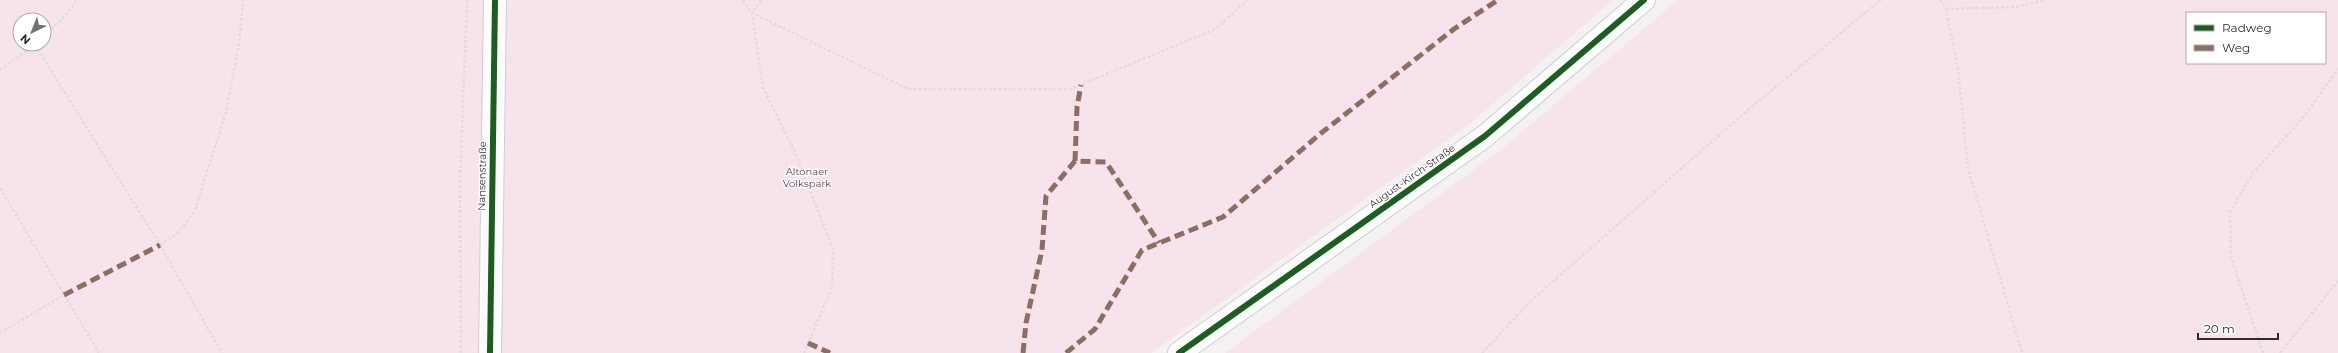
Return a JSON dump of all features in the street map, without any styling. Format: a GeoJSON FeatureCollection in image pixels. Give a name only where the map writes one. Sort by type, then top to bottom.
{"type":"FeatureCollection","features":[{"type":"Feature","properties":{"kind":"street","name":"Nansenstraße"},"geometry":{"type":"LineString","coordinates":[[490,353],[494,0]]}},
{"type":"Feature","properties":{"kind":"street","name":"August-Kirch-Straße"},"geometry":{"type":"LineString","coordinates":[[1179,353],[1485,136],[1644,0]]}},
{"type":"Feature","properties":{"kind":"path"},"geometry":{"type":"LineString","coordinates":[[52,28],[78,0]]}},
{"type":"Feature","properties":{"kind":"path"},"geometry":{"type":"LineString","coordinates":[[160,245],[174,237],[186,224],[195,210],[226,112],[239,44],[243,0]]}},
{"type":"Feature","properties":{"kind":"path"},"geometry":{"type":"LineString","coordinates":[[460,353],[460,181],[467,0]]}},
{"type":"Feature","properties":{"kind":"path"},"geometry":{"type":"LineString","coordinates":[[744,0],[752,14],[763,88],[793,148],[833,249],[832,287],[804,353]]}},
{"type":"Feature","properties":{"kind":"path"},"geometry":{"type":"LineString","coordinates":[[752,14],[762,0]]}},
{"type":"Feature","properties":{"kind":"path"},"geometry":{"type":"LineString","coordinates":[[752,14],[908,90],[1070,90],[1216,29],[1247,0]]}},
{"type":"Feature","properties":{"kind":"path"},"geometry":{"type":"LineString","coordinates":[[1482,353],[1532,300],[1749,109],[1881,0]]}},
{"type":"Feature","properties":{"kind":"path"},"geometry":{"type":"LineString","coordinates":[[1940,0],[1946,9],[1958,69],[1968,168],[2022,353]]}},
{"type":"Feature","properties":{"kind":"path"},"geometry":{"type":"LineString","coordinates":[[1946,9],[2016,7],[2043,0]]}},
{"type":"Feature","properties":{"kind":"path"},"geometry":{"type":"LineString","coordinates":[[0,70],[25,52]]}},
{"type":"Feature","properties":{"kind":"path"},"geometry":{"type":"LineString","coordinates":[[41,52],[160,245],[222,353]]}},
{"type":"Feature","properties":{"kind":"path"},"geometry":{"type":"LineString","coordinates":[[2263,353],[2231,257],[2230,212],[2253,173],[2302,119],[2338,69]]}},
{"type":"Feature","properties":{"kind":"path"},"geometry":{"type":"LineString","coordinates":[[0,188],[99,353]]}},
{"type":"Feature","properties":{"kind":"path"},"geometry":{"type":"LineString","coordinates":[[2280,353],[2338,281]]}},
{"type":"Feature","properties":{"kind":"path"},"geometry":{"type":"LineString","coordinates":[[0,333],[64,295]]}},
{"type":"Feature","properties":{"kind":"green space","name":"Altonaer Volkspark"},"geometry":{"type":"Polygon","coordinates":[[[0,0],[1613,0],[1472,122],[1151,353],[0,353],[0,0]]]}},
{"type":"Feature","properties":{"kind":"green space"},"geometry":{"type":"Polygon","coordinates":[[[1678,0],[2338,0],[2338,353],[1225,353],[1498,152],[1678,0]]]}},
{"type":"Feature","properties":{"kind":"marked path"},"geometry":{"type":"LineString","coordinates":[[1066,353],[1095,329],[1142,250],[1223,217],[1320,134],[1454,29],[1498,0]]}},
{"type":"Feature","properties":{"kind":"marked path"},"geometry":{"type":"LineString","coordinates":[[1075,161],[1077,107],[1081,85]]}},
{"type":"Feature","properties":{"kind":"marked path"},"geometry":{"type":"LineString","coordinates":[[1023,353],[1026,323],[1042,250],[1046,196],[1075,161],[1106,162],[1159,243]]}},
{"type":"Feature","properties":{"kind":"marked path"},"geometry":{"type":"LineString","coordinates":[[64,295],[160,245]]}},
{"type":"Feature","properties":{"kind":"marked path"},"geometry":{"type":"LineString","coordinates":[[808,343],[830,353]]}},
{"type":"Feature","properties":{"kind":"cycle path"},"geometry":{"type":"LineString","coordinates":[[490,353],[495,0]]}},
{"type":"Feature","properties":{"kind":"cycle path"},"geometry":{"type":"LineString","coordinates":[[1179,353],[1485,136],[1644,0]]}}]}
